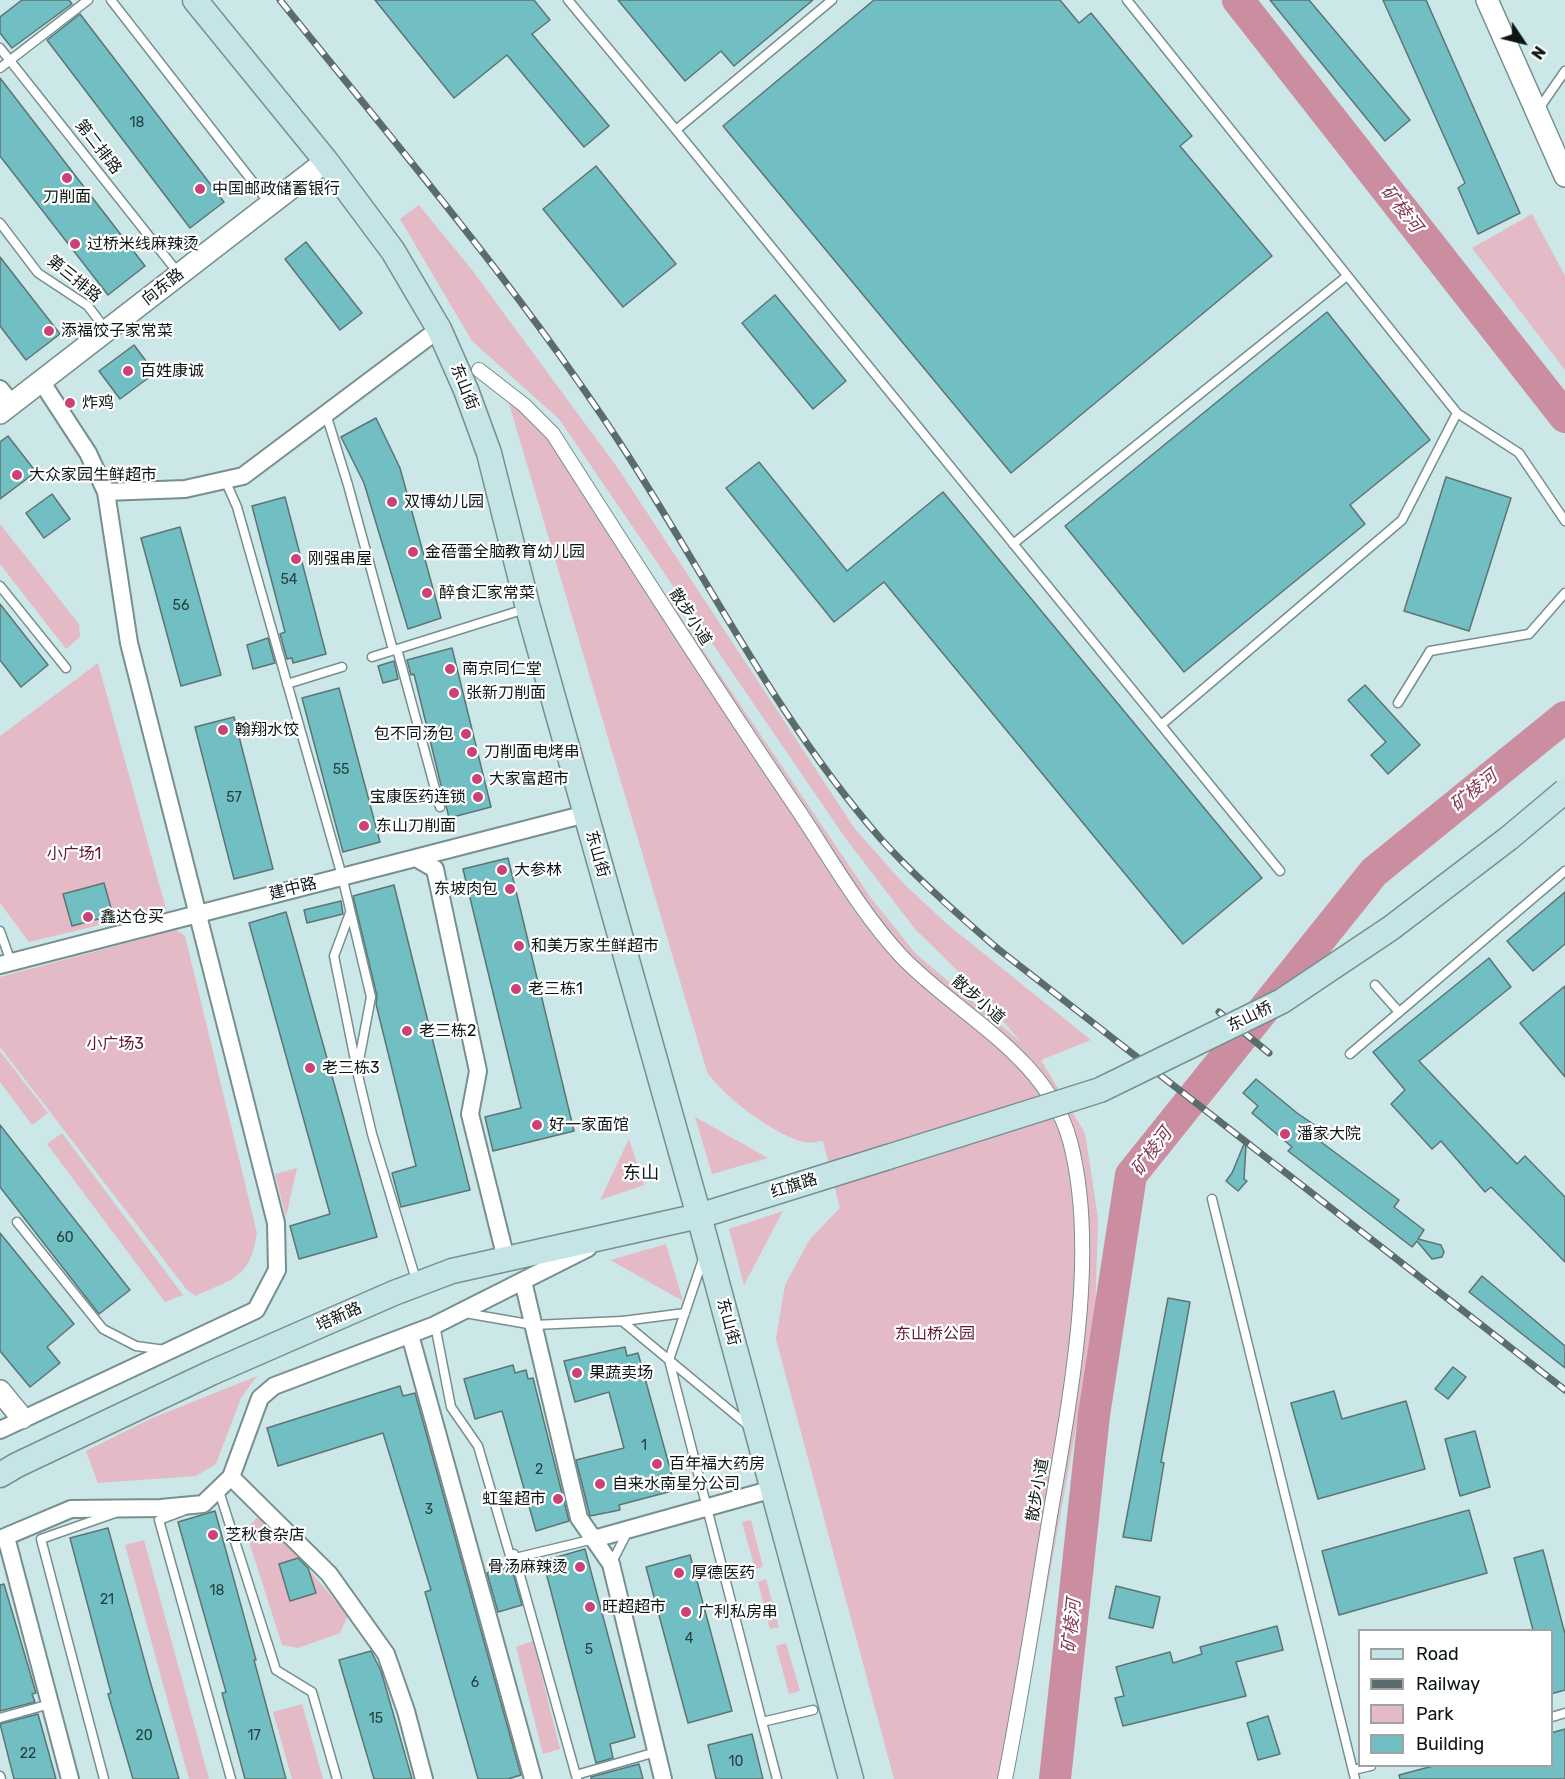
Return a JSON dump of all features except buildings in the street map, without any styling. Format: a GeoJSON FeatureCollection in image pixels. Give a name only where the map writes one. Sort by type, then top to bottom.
{"type":"FeatureCollection","features":[{"type":"Feature","properties":{"kind":"main road","name":"东山街"},"geometry":{"type":"LineString","coordinates":[[195,0],[326,160],[393,251],[439,329],[466,390],[489,453],[528,608],[708,1248],[851,1779]]}},
{"type":"Feature","properties":{"kind":"main road","name":"东山桥"},"geometry":{"type":"LineString","coordinates":[[888,1157],[1100,1090],[1282,1001],[1391,928],[1509,838],[1565,791]]}},
{"type":"Feature","properties":{"kind":"main road","name":"红旗路"},"geometry":{"type":"LineString","coordinates":[[699,1216],[888,1157]]}},
{"type":"Feature","properties":{"kind":"main road","name":"培新路"},"geometry":{"type":"LineString","coordinates":[[0,1475],[212,1373],[452,1270],[518,1266],[613,1235],[699,1216]]}},
{"type":"Feature","properties":{"kind":"street"},"geometry":{"type":"LineString","coordinates":[[1487,0],[1565,176]]}},
{"type":"Feature","properties":{"kind":"street","name":"向东路"},"geometry":{"type":"LineString","coordinates":[[4,402],[41,381],[107,330],[175,269],[270,204],[326,160]]}},
{"type":"Feature","properties":{"kind":"street"},"geometry":{"type":"LineString","coordinates":[[106,492],[184,489],[243,476],[439,329]]}},
{"type":"Feature","properties":{"kind":"street","name":"散步小道"},"geometry":{"type":"LineString","coordinates":[[479,370],[524,405],[553,434],[736,719],[869,915],[902,956],[1018,1058],[1059,1111],[1070,1140],[1079,1200],[1080,1314],[1031,1642],[1005,1779]]}},
{"type":"Feature","properties":{"kind":"street"},"geometry":{"type":"LineString","coordinates":[[0,1430],[256,1310],[278,1270],[276,1223],[129,643],[106,492],[88,453],[41,381]]}},
{"type":"Feature","properties":{"kind":"street","name":"建中路"},"geometry":{"type":"LineString","coordinates":[[6,963],[586,814]]}},
{"type":"Feature","properties":{"kind":"street"},"geometry":{"type":"LineString","coordinates":[[416,858],[435,869],[478,1071],[470,1114],[518,1266],[534,1325],[579,1518],[611,1564],[663,1779]]}},
{"type":"Feature","properties":{"kind":"street"},"geometry":{"type":"LineString","coordinates":[[70,1779],[3,1538],[71,1509],[127,1509],[203,1504],[231,1477],[260,1398],[274,1386],[435,1325],[461,1312],[518,1266]]}},
{"type":"Feature","properties":{"kind":"street"},"geometry":{"type":"LineString","coordinates":[[410,1335],[533,1779]]}},
{"type":"Feature","properties":{"kind":"street"},"geometry":{"type":"LineString","coordinates":[[0,1391],[22,1418]]}},
{"type":"Feature","properties":{"kind":"street"},"geometry":{"type":"LineString","coordinates":[[231,1477],[329,1574],[386,1654],[406,1711],[424,1779]]}},
{"type":"Feature","properties":{"kind":"street"},"geometry":{"type":"LineString","coordinates":[[594,1539],[773,1489]]}},
{"type":"Feature","properties":{"kind":"lane"},"geometry":{"type":"LineString","coordinates":[[0,68],[88,0]]}},
{"type":"Feature","properties":{"kind":"lane"},"geometry":{"type":"LineString","coordinates":[[111,0],[270,204]]}},
{"type":"Feature","properties":{"kind":"lane"},"geometry":{"type":"LineString","coordinates":[[568,0],[1280,871]]}},
{"type":"Feature","properties":{"kind":"lane"},"geometry":{"type":"LineString","coordinates":[[676,130],[832,0]]}},
{"type":"Feature","properties":{"kind":"lane"},"geometry":{"type":"LineString","coordinates":[[1127,0],[1457,413],[1519,453],[1565,521]]}},
{"type":"Feature","properties":{"kind":"lane","name":"第二排路"},"geometry":{"type":"LineString","coordinates":[[0,48],[175,269]]}},
{"type":"Feature","properties":{"kind":"lane"},"geometry":{"type":"LineString","coordinates":[[1537,110],[1565,71]]}},
{"type":"Feature","properties":{"kind":"lane","name":"第三排路"},"geometry":{"type":"LineString","coordinates":[[0,224],[38,273],[88,306],[107,330]]}},
{"type":"Feature","properties":{"kind":"lane"},"geometry":{"type":"LineString","coordinates":[[1013,544],[1347,276]]}},
{"type":"Feature","properties":{"kind":"lane"},"geometry":{"type":"LineString","coordinates":[[1161,725],[1402,520],[1457,413]]}},
{"type":"Feature","properties":{"kind":"lane"},"geometry":{"type":"LineString","coordinates":[[326,414],[440,807]]}},
{"type":"Feature","properties":{"kind":"lane"},"geometry":{"type":"LineString","coordinates":[[225,480],[237,507],[342,876],[371,997],[357,1071]]}},
{"type":"Feature","properties":{"kind":"lane"},"geometry":{"type":"LineString","coordinates":[[0,586],[66,668]]}},
{"type":"Feature","properties":{"kind":"lane"},"geometry":{"type":"LineString","coordinates":[[1398,703],[1430,651],[1528,634],[1565,593]]}},
{"type":"Feature","properties":{"kind":"lane"},"geometry":{"type":"LineString","coordinates":[[372,657],[528,608]]}},
{"type":"Feature","properties":{"kind":"lane"},"geometry":{"type":"LineString","coordinates":[[287,684],[342,667]]}},
{"type":"Feature","properties":{"kind":"lane"},"geometry":{"type":"LineString","coordinates":[[1350,1054],[1565,871]]}},
{"type":"Feature","properties":{"kind":"lane"},"geometry":{"type":"LineString","coordinates":[[351,912],[334,957],[372,1134],[417,1284]]}},
{"type":"Feature","properties":{"kind":"lane"},"geometry":{"type":"LineString","coordinates":[[0,931],[6,963]]}},
{"type":"Feature","properties":{"kind":"lane"},"geometry":{"type":"LineString","coordinates":[[1376,985],[1399,1012]]}},
{"type":"Feature","properties":{"kind":"lane"},"geometry":{"type":"LineString","coordinates":[[1212,1199],[1354,1775],[1369,1767]]}},
{"type":"Feature","properties":{"kind":"lane"},"geometry":{"type":"LineString","coordinates":[[16,1222],[103,1329],[136,1346],[168,1351]]}},
{"type":"Feature","properties":{"kind":"lane"},"geometry":{"type":"LineString","coordinates":[[708,1248],[669,1360],[777,1779]]}},
{"type":"Feature","properties":{"kind":"lane"},"geometry":{"type":"LineString","coordinates":[[461,1312],[534,1325],[623,1321],[685,1313]]}},
{"type":"Feature","properties":{"kind":"lane"},"geometry":{"type":"LineString","coordinates":[[623,1321],[758,1433]]}},
{"type":"Feature","properties":{"kind":"lane"},"geometry":{"type":"LineString","coordinates":[[435,1325],[451,1407],[478,1446],[506,1541],[517,1558],[577,1777],[656,1752]]}},
{"type":"Feature","properties":{"kind":"lane"},"geometry":{"type":"LineString","coordinates":[[219,1491],[276,1670],[312,1692],[337,1779]]}},
{"type":"Feature","properties":{"kind":"lane"},"geometry":{"type":"LineString","coordinates":[[203,1504],[159,1520],[231,1779]]}},
{"type":"Feature","properties":{"kind":"lane"},"geometry":{"type":"LineString","coordinates":[[104,1779],[41,1539],[127,1509]]}},
{"type":"Feature","properties":{"kind":"lane"},"geometry":{"type":"LineString","coordinates":[[611,1564],[629,1529]]}},
{"type":"Feature","properties":{"kind":"lane"},"geometry":{"type":"LineString","coordinates":[[517,1558],[594,1539]]}},
{"type":"Feature","properties":{"kind":"lane"},"geometry":{"type":"LineString","coordinates":[[0,1718],[50,1704]]}},
{"type":"Feature","properties":{"kind":"lane"},"geometry":{"type":"LineString","coordinates":[[762,1722],[813,1710]]}},
{"type":"Feature","properties":{"kind":"green space","name":"东山桥公园"},"geometry":{"type":"Polygon","coordinates":[[[419,205],[472,270],[617,467],[855,829],[904,884],[947,924],[1091,1040],[1041,1060],[1085,1133],[1098,1218],[1095,1322],[1013,1779],[894,1779],[776,1339],[785,1285],[810,1239],[840,1208],[823,1141],[803,1142],[762,1122],[725,1092],[707,1072],[507,397],[574,459],[871,898],[916,954],[1021,1042],[972,985],[915,929],[846,839],[559,419],[472,341],[400,219],[419,205]]]}},
{"type":"Feature","properties":{"kind":"green space"},"geometry":{"type":"Polygon","coordinates":[[[1532,214],[1565,276],[1565,370],[1472,248],[1532,214]]]}},
{"type":"Feature","properties":{"kind":"green space"},"geometry":{"type":"Polygon","coordinates":[[[0,524],[79,624],[80,637],[66,649],[0,564],[0,524]]]}},
{"type":"Feature","properties":{"kind":"green space","name":"小广场1"},"geometry":{"type":"Polygon","coordinates":[[[98,663],[166,909],[29,942],[0,903],[0,736],[98,663]]]}},
{"type":"Feature","properties":{"kind":"green space","name":"小广场3"},"geometry":{"type":"Polygon","coordinates":[[[176,930],[185,936],[257,1233],[254,1248],[245,1268],[230,1280],[196,1296],[187,1290],[0,1047],[0,977],[176,930]]]}},
{"type":"Feature","properties":{"kind":"green space"},"geometry":{"type":"Polygon","coordinates":[[[0,1051],[48,1113],[32,1125],[0,1082],[0,1051]]]}},
{"type":"Feature","properties":{"kind":"green space"},"geometry":{"type":"Polygon","coordinates":[[[695,1117],[768,1158],[712,1174],[695,1117]]]}},
{"type":"Feature","properties":{"kind":"green space"},"geometry":{"type":"Polygon","coordinates":[[[62,1133],[183,1295],[165,1302],[47,1144],[62,1133]]]}},
{"type":"Feature","properties":{"kind":"green space"},"geometry":{"type":"Polygon","coordinates":[[[629,1139],[644,1185],[600,1200],[629,1139]]]}},
{"type":"Feature","properties":{"kind":"green space"},"geometry":{"type":"Polygon","coordinates":[[[297,1168],[286,1217],[275,1174],[297,1168]]]}},
{"type":"Feature","properties":{"kind":"green space"},"geometry":{"type":"Polygon","coordinates":[[[783,1211],[744,1285],[729,1229],[783,1211]]]}},
{"type":"Feature","properties":{"kind":"green space"},"geometry":{"type":"Polygon","coordinates":[[[666,1244],[683,1301],[610,1260],[666,1244]]]}},
{"type":"Feature","properties":{"kind":"green space"},"geometry":{"type":"Polygon","coordinates":[[[257,1376],[241,1398],[216,1464],[196,1476],[98,1483],[86,1451],[150,1419],[257,1376]]]}},
{"type":"Feature","properties":{"kind":"green space"},"geometry":{"type":"Polygon","coordinates":[[[257,1518],[266,1521],[348,1615],[340,1633],[298,1648],[282,1645],[245,1529],[257,1518]]]}},
{"type":"Feature","properties":{"kind":"green space"},"geometry":{"type":"Polygon","coordinates":[[[751,1520],[763,1567],[755,1569],[742,1522],[751,1520]]]}},
{"type":"Feature","properties":{"kind":"green space"},"geometry":{"type":"Polygon","coordinates":[[[144,1540],[209,1779],[189,1779],[125,1545],[144,1540]]]}},
{"type":"Feature","properties":{"kind":"green space"},"geometry":{"type":"Polygon","coordinates":[[[766,1579],[779,1627],[770,1629],[758,1582],[766,1579]]]}},
{"type":"Feature","properties":{"kind":"green space"},"geometry":{"type":"Polygon","coordinates":[[[533,1641],[560,1749],[543,1754],[516,1647],[533,1641]]]}},
{"type":"Feature","properties":{"kind":"green space"},"geometry":{"type":"Polygon","coordinates":[[[786,1643],[800,1691],[789,1694],[776,1646],[786,1643]]]}},
{"type":"Feature","properties":{"kind":"green space"},"geometry":{"type":"Polygon","coordinates":[[[302,1704],[323,1779],[292,1779],[273,1712],[302,1704]]]}},
{"type":"Feature","properties":{"kind":"waterway","name":"矿棱河"},"geometry":{"type":"LineString","coordinates":[[1238,0],[1565,417]]}},
{"type":"Feature","properties":{"kind":"waterway","name":"矿棱河"},"geometry":{"type":"LineString","coordinates":[[1055,1779],[1094,1415],[1131,1175],[1374,872],[1565,717]]}},
{"type":"Feature","properties":{"kind":"railway"},"geometry":{"type":"LineString","coordinates":[[280,0],[496,269],[537,324],[616,437],[807,743],[842,792],[880,838],[937,895],[998,949],[1565,1390]]}},
{"type":"Feature","properties":{"kind":"railway"},"geometry":{"type":"LineString","coordinates":[[1219,1012],[1269,1053]]}},
{"type":"Feature","properties":{"kind":"place","name":"刀削面"},"geometry":{"type":"Point","coordinates":[67,178]}},
{"type":"Feature","properties":{"kind":"place","name":"中国邮政储蓄银行"},"geometry":{"type":"Point","coordinates":[200,189]}},
{"type":"Feature","properties":{"kind":"place","name":"过桥米线麻辣烫"},"geometry":{"type":"Point","coordinates":[75,244]}},
{"type":"Feature","properties":{"kind":"place","name":"添福饺子家常菜"},"geometry":{"type":"Point","coordinates":[49,331]}},
{"type":"Feature","properties":{"kind":"place","name":"百姓康诚"},"geometry":{"type":"Point","coordinates":[128,371]}},
{"type":"Feature","properties":{"kind":"place","name":"炸鸡"},"geometry":{"type":"Point","coordinates":[70,403]}},
{"type":"Feature","properties":{"kind":"place","name":"大众家园生鲜超市"},"geometry":{"type":"Point","coordinates":[17,475]}},
{"type":"Feature","properties":{"kind":"place","name":"双博幼儿园"},"geometry":{"type":"Point","coordinates":[392,502]}},
{"type":"Feature","properties":{"kind":"place","name":"金蓓蕾全脑教育幼儿园"},"geometry":{"type":"Point","coordinates":[413,552]}},
{"type":"Feature","properties":{"kind":"place","name":"刚强串屋"},"geometry":{"type":"Point","coordinates":[296,559]}},
{"type":"Feature","properties":{"kind":"place","name":"醉食汇家常菜"},"geometry":{"type":"Point","coordinates":[427,593]}},
{"type":"Feature","properties":{"kind":"place","name":"南京同仁堂"},"geometry":{"type":"Point","coordinates":[450,669]}},
{"type":"Feature","properties":{"kind":"place","name":"张新刀削面"},"geometry":{"type":"Point","coordinates":[454,693]}},
{"type":"Feature","properties":{"kind":"place","name":"翰翔水饺"},"geometry":{"type":"Point","coordinates":[223,730]}},
{"type":"Feature","properties":{"kind":"place","name":"包不同汤包"},"geometry":{"type":"Point","coordinates":[466,734]}},
{"type":"Feature","properties":{"kind":"place","name":"刀削面电烤串"},"geometry":{"type":"Point","coordinates":[472,752]}},
{"type":"Feature","properties":{"kind":"place","name":"大家富超市"},"geometry":{"type":"Point","coordinates":[477,779]}},
{"type":"Feature","properties":{"kind":"place","name":"宝康医药连锁"},"geometry":{"type":"Point","coordinates":[478,797]}},
{"type":"Feature","properties":{"kind":"place","name":"东山刀削面"},"geometry":{"type":"Point","coordinates":[364,826]}},
{"type":"Feature","properties":{"kind":"place","name":"大参林"},"geometry":{"type":"Point","coordinates":[502,870]}},
{"type":"Feature","properties":{"kind":"place","name":"东坡肉包"},"geometry":{"type":"Point","coordinates":[510,889]}},
{"type":"Feature","properties":{"kind":"place","name":"鑫达仓买"},"geometry":{"type":"Point","coordinates":[88,917]}},
{"type":"Feature","properties":{"kind":"place","name":"和美万家生鲜超市"},"geometry":{"type":"Point","coordinates":[519,946]}},
{"type":"Feature","properties":{"kind":"place","name":"老三栋1"},"geometry":{"type":"Point","coordinates":[516,989]}},
{"type":"Feature","properties":{"kind":"place","name":"老三栋2"},"geometry":{"type":"Point","coordinates":[407,1031]}},
{"type":"Feature","properties":{"kind":"place","name":"老三栋3"},"geometry":{"type":"Point","coordinates":[310,1068]}},
{"type":"Feature","properties":{"kind":"place","name":"好一家面馆"},"geometry":{"type":"Point","coordinates":[537,1125]}},
{"type":"Feature","properties":{"kind":"place","name":"潘家大院"},"geometry":{"type":"Point","coordinates":[1285,1134]}},
{"type":"Feature","properties":{"kind":"place","name":"果蔬卖场"},"geometry":{"type":"Point","coordinates":[577,1373]}},
{"type":"Feature","properties":{"kind":"place","name":"百年福大药房"},"geometry":{"type":"Point","coordinates":[657,1464]}},
{"type":"Feature","properties":{"kind":"place","name":"自来水南星分公司"},"geometry":{"type":"Point","coordinates":[600,1484]}},
{"type":"Feature","properties":{"kind":"place","name":"虹玺超市"},"geometry":{"type":"Point","coordinates":[558,1499]}},
{"type":"Feature","properties":{"kind":"place","name":"芝秋食杂店"},"geometry":{"type":"Point","coordinates":[213,1535]}},
{"type":"Feature","properties":{"kind":"place","name":"骨汤麻辣烫"},"geometry":{"type":"Point","coordinates":[580,1567]}},
{"type":"Feature","properties":{"kind":"place","name":"厚德医药"},"geometry":{"type":"Point","coordinates":[679,1573]}},
{"type":"Feature","properties":{"kind":"place","name":"旺超超市"},"geometry":{"type":"Point","coordinates":[590,1607]}},
{"type":"Feature","properties":{"kind":"place","name":"广利私房串"},"geometry":{"type":"Point","coordinates":[686,1612]}},
{"type":"Feature","properties":{"kind":"district","name":"东山"},"geometry":{"type":"Point","coordinates":[641,1174]}}]}
